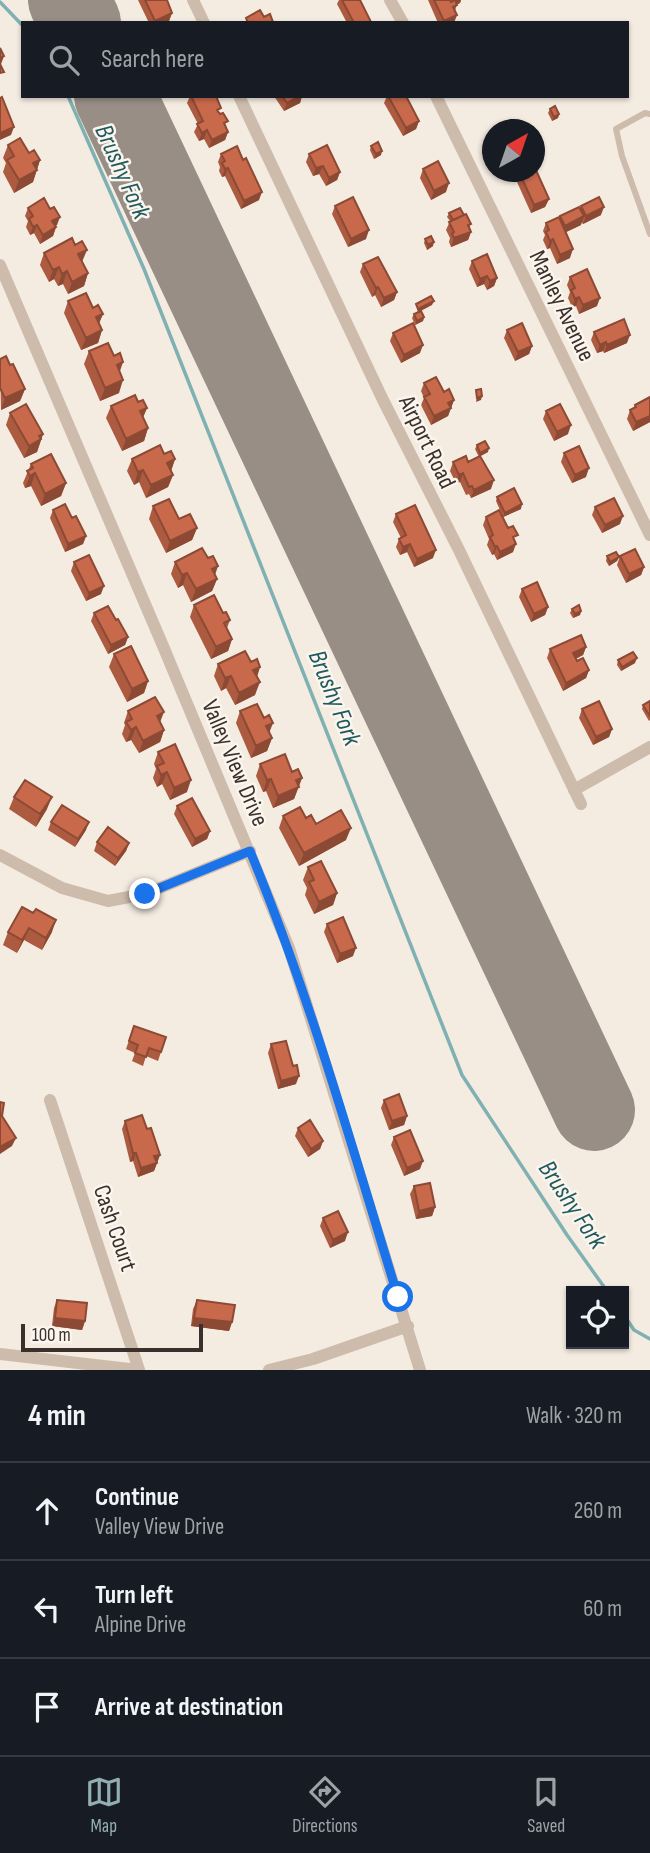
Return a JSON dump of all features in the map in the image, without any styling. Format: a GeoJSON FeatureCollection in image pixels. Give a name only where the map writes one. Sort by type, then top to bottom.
{"type":"FeatureCollection","features":[{"type":"Feature","properties":{"kind":"street"},"geometry":{"type":"LineString","coordinates":[[193,0],[203,21]]}},
{"type":"Feature","properties":{"kind":"street"},"geometry":{"type":"LineString","coordinates":[[390,0],[401,21]]}},
{"type":"Feature","properties":{"kind":"street","name":"Airport Road"},"geometry":{"type":"LineString","coordinates":[[240,98],[383,400],[582,804]]}},
{"type":"Feature","properties":{"kind":"street","name":"Manley Avenue"},"geometry":{"type":"LineString","coordinates":[[437,98],[650,535]]}},
{"type":"Feature","properties":{"kind":"street","name":"Valley View Drive"},"geometry":{"type":"LineString","coordinates":[[0,265],[289,947],[420,1370]]}},
{"type":"Feature","properties":{"kind":"street"},"geometry":{"type":"LineString","coordinates":[[574,790],[650,747]]}},
{"type":"Feature","properties":{"kind":"street"},"geometry":{"type":"LineString","coordinates":[[0,855],[62,888],[108,901],[145,894],[250,851]]}},
{"type":"Feature","properties":{"kind":"street","name":"Cash Court"},"geometry":{"type":"LineString","coordinates":[[50,1100],[139,1370]]}},
{"type":"Feature","properties":{"kind":"street"},"geometry":{"type":"LineString","coordinates":[[269,1370],[304,1362],[408,1326]]}},
{"type":"Feature","properties":{"kind":"street"},"geometry":{"type":"LineString","coordinates":[[0,1354],[139,1370]]}},
{"type":"Feature","properties":{"kind":"lane"},"geometry":{"type":"LineString","coordinates":[[650,114],[645,113],[616,129],[622,156],[650,234]]}},
{"type":"Feature","properties":{"kind":"building"},"geometry":{"type":"Polygon","coordinates":[[[145,0],[167,0],[172,13],[155,21],[145,0]]]}},
{"type":"Feature","properties":{"kind":"building"},"geometry":{"type":"Polygon","coordinates":[[[342,0],[360,0],[370,21],[353,21],[342,0]]]}},
{"type":"Feature","properties":{"kind":"building"},"geometry":{"type":"Polygon","coordinates":[[[434,0],[455,0],[457,5],[453,7],[457,15],[444,21],[434,0]]]}},
{"type":"Feature","properties":{"kind":"building"},"geometry":{"type":"Polygon","coordinates":[[[260,10],[264,17],[270,14],[273,21],[247,21],[246,18],[260,10]]]}},
{"type":"Feature","properties":{"kind":"building"},"geometry":{"type":"Polygon","coordinates":[[[2,97],[14,127],[0,133],[0,98],[2,97]]]}},
{"type":"Feature","properties":{"kind":"building"},"geometry":{"type":"Polygon","coordinates":[[[192,98],[217,98],[221,108],[217,110],[220,114],[223,113],[228,121],[224,123],[228,132],[212,140],[207,130],[202,133],[197,124],[203,121],[192,98]]]}},
{"type":"Feature","properties":{"kind":"building"},"geometry":{"type":"Polygon","coordinates":[[[283,98],[296,98],[287,103],[283,98]]]}},
{"type":"Feature","properties":{"kind":"building"},"geometry":{"type":"Polygon","coordinates":[[[389,98],[407,98],[419,121],[406,128],[389,98]]]}},
{"type":"Feature","properties":{"kind":"building"},"geometry":{"type":"Polygon","coordinates":[[[555,106],[559,114],[554,117],[550,109],[555,106]]]}},
{"type":"Feature","properties":{"kind":"building"},"geometry":{"type":"Polygon","coordinates":[[[20,138],[29,153],[34,150],[40,160],[33,163],[37,170],[19,180],[7,160],[14,156],[8,145],[20,138]]]}},
{"type":"Feature","properties":{"kind":"building"},"geometry":{"type":"Polygon","coordinates":[[[378,142],[382,151],[376,154],[371,146],[378,142]]]}},
{"type":"Feature","properties":{"kind":"building"},"geometry":{"type":"Polygon","coordinates":[[[327,145],[340,172],[329,178],[323,166],[316,168],[309,154],[327,145]]]}},
{"type":"Feature","properties":{"kind":"building"},"geometry":{"type":"Polygon","coordinates":[[[237,146],[243,160],[246,158],[262,192],[244,201],[228,168],[225,169],[222,163],[225,161],[221,154],[237,146]]]}},
{"type":"Feature","properties":{"kind":"building"},"geometry":{"type":"Polygon","coordinates":[[[438,161],[449,183],[434,191],[423,169],[438,161]]]}},
{"type":"Feature","properties":{"kind":"building"},"geometry":{"type":"Polygon","coordinates":[[[524,182],[541,182],[549,199],[534,205],[524,182]]]}},
{"type":"Feature","properties":{"kind":"building"},"geometry":{"type":"Polygon","coordinates":[[[353,197],[369,230],[351,239],[335,206],[353,197]]]}},
{"type":"Feature","properties":{"kind":"building"},"geometry":{"type":"Polygon","coordinates":[[[599,197],[604,207],[586,216],[581,206],[599,197]]]}},
{"type":"Feature","properties":{"kind":"building"},"geometry":{"type":"Polygon","coordinates":[[[44,198],[50,209],[54,207],[60,217],[52,221],[56,227],[43,235],[37,225],[33,227],[29,219],[33,216],[28,208],[44,198]]]}},
{"type":"Feature","properties":{"kind":"building"},"geometry":{"type":"Polygon","coordinates":[[[579,207],[584,216],[565,226],[560,216],[579,207]]]}},
{"type":"Feature","properties":{"kind":"building"},"geometry":{"type":"Polygon","coordinates":[[[460,208],[464,215],[453,220],[449,213],[460,208]]]}},
{"type":"Feature","properties":{"kind":"building"},"geometry":{"type":"Polygon","coordinates":[[[466,214],[471,224],[468,225],[471,232],[454,238],[449,222],[466,214]]]}},
{"type":"Feature","properties":{"kind":"building"},"geometry":{"type":"Polygon","coordinates":[[[559,217],[573,249],[560,255],[553,239],[550,241],[546,232],[549,230],[546,223],[559,217]]]}},
{"type":"Feature","properties":{"kind":"building"},"geometry":{"type":"Polygon","coordinates":[[[431,236],[434,242],[428,245],[425,239],[431,236]]]}},
{"type":"Feature","properties":{"kind":"building"},"geometry":{"type":"Polygon","coordinates":[[[72,238],[75,245],[82,241],[87,250],[78,254],[88,273],[72,282],[67,271],[62,274],[59,267],[53,270],[44,253],[72,238]]]}},
{"type":"Feature","properties":{"kind":"building"},"geometry":{"type":"Polygon","coordinates":[[[487,254],[497,278],[490,281],[487,276],[480,279],[472,261],[487,254]]]}},
{"type":"Feature","properties":{"kind":"building"},"geometry":{"type":"Polygon","coordinates":[[[378,257],[397,292],[384,298],[363,264],[378,257]]]}},
{"type":"Feature","properties":{"kind":"building"},"geometry":{"type":"Polygon","coordinates":[[[587,269],[600,298],[583,305],[579,297],[575,299],[571,290],[575,288],[570,277],[587,269]]]}},
{"type":"Feature","properties":{"kind":"building"},"geometry":{"type":"Polygon","coordinates":[[[86,293],[93,308],[98,305],[103,314],[96,317],[102,330],[86,338],[68,301],[86,293]]]}},
{"type":"Feature","properties":{"kind":"building"},"geometry":{"type":"Polygon","coordinates":[[[431,296],[434,301],[418,309],[416,304],[431,296]]]}},
{"type":"Feature","properties":{"kind":"building"},"geometry":{"type":"Polygon","coordinates":[[[421,311],[424,317],[417,321],[414,314],[421,311]]]}},
{"type":"Feature","properties":{"kind":"building"},"geometry":{"type":"Polygon","coordinates":[[[624,319],[630,335],[607,345],[606,342],[600,345],[594,332],[624,319]]]}},
{"type":"Feature","properties":{"kind":"building"},"geometry":{"type":"Polygon","coordinates":[[[413,323],[423,345],[404,355],[393,333],[413,323]]]}},
{"type":"Feature","properties":{"kind":"building"},"geometry":{"type":"Polygon","coordinates":[[[522,323],[532,346],[518,352],[507,330],[522,323]]]}},
{"type":"Feature","properties":{"kind":"building"},"geometry":{"type":"Polygon","coordinates":[[[108,343],[114,356],[120,353],[123,362],[117,365],[123,380],[105,388],[89,351],[108,343]]]}},
{"type":"Feature","properties":{"kind":"building"},"geometry":{"type":"Polygon","coordinates":[[[6,356],[25,389],[5,398],[0,388],[0,359],[6,356]]]}},
{"type":"Feature","properties":{"kind":"building"},"geometry":{"type":"Polygon","coordinates":[[[436,377],[444,392],[449,389],[454,400],[448,403],[451,408],[434,416],[424,397],[430,394],[424,383],[436,377]]]}},
{"type":"Feature","properties":{"kind":"building"},"geometry":{"type":"Polygon","coordinates":[[[481,389],[482,396],[477,398],[476,390],[481,389]]]}},
{"type":"Feature","properties":{"kind":"building"},"geometry":{"type":"Polygon","coordinates":[[[135,395],[138,402],[143,400],[147,408],[140,411],[148,428],[126,439],[111,406],[135,395]]]}},
{"type":"Feature","properties":{"kind":"building"},"geometry":{"type":"Polygon","coordinates":[[[650,397],[650,416],[636,422],[630,410],[650,397]]]}},
{"type":"Feature","properties":{"kind":"building"},"geometry":{"type":"Polygon","coordinates":[[[26,404],[43,434],[39,436],[41,439],[29,446],[10,413],[26,404]]]}},
{"type":"Feature","properties":{"kind":"building"},"geometry":{"type":"Polygon","coordinates":[[[560,404],[571,425],[557,432],[546,411],[560,404]]]}},
{"type":"Feature","properties":{"kind":"building"},"geometry":{"type":"Polygon","coordinates":[[[485,441],[489,448],[480,453],[477,445],[485,441]]]}},
{"type":"Feature","properties":{"kind":"building"},"geometry":{"type":"Polygon","coordinates":[[[160,445],[164,454],[171,451],[175,459],[167,463],[173,475],[151,485],[143,470],[138,472],[132,459],[160,445]]]}},
{"type":"Feature","properties":{"kind":"building"},"geometry":{"type":"Polygon","coordinates":[[[579,446],[589,468],[575,475],[564,453],[579,446]]]}},
{"type":"Feature","properties":{"kind":"building"},"geometry":{"type":"Polygon","coordinates":[[[51,454],[66,483],[45,494],[35,473],[30,476],[27,471],[33,468],[31,464],[51,454]]]}},
{"type":"Feature","properties":{"kind":"building"},"geometry":{"type":"Polygon","coordinates":[[[466,456],[468,462],[480,456],[494,480],[474,490],[472,486],[469,487],[463,473],[459,475],[453,462],[466,456]]]}},
{"type":"Feature","properties":{"kind":"building"},"geometry":{"type":"Polygon","coordinates":[[[514,488],[522,504],[505,513],[497,497],[514,488]]]}},
{"type":"Feature","properties":{"kind":"building"},"geometry":{"type":"Polygon","coordinates":[[[614,498],[623,516],[605,525],[595,507],[614,498]]]}},
{"type":"Feature","properties":{"kind":"building"},"geometry":{"type":"Polygon","coordinates":[[[169,499],[179,519],[190,514],[197,528],[170,541],[153,506],[169,499]]]}},
{"type":"Feature","properties":{"kind":"building"},"geometry":{"type":"Polygon","coordinates":[[[65,504],[72,518],[76,516],[86,536],[68,544],[53,510],[65,504]]]}},
{"type":"Feature","properties":{"kind":"building"},"geometry":{"type":"Polygon","coordinates":[[[415,505],[436,550],[417,559],[410,544],[403,547],[399,539],[406,535],[396,514],[415,505]]]}},
{"type":"Feature","properties":{"kind":"building"},"geometry":{"type":"Polygon","coordinates":[[[499,510],[508,528],[513,526],[518,535],[513,537],[516,544],[500,552],[490,537],[493,535],[486,517],[499,510]]]}},
{"type":"Feature","properties":{"kind":"building"},"geometry":{"type":"Polygon","coordinates":[[[202,548],[208,558],[213,556],[218,566],[212,569],[217,579],[196,589],[187,573],[182,575],[175,562],[202,548]]]}},
{"type":"Feature","properties":{"kind":"building"},"geometry":{"type":"Polygon","coordinates":[[[635,549],[644,567],[629,574],[620,556],[635,549]]]}},
{"type":"Feature","properties":{"kind":"building"},"geometry":{"type":"Polygon","coordinates":[[[616,552],[619,557],[610,562],[607,556],[616,552]]]}},
{"type":"Feature","properties":{"kind":"building"},"geometry":{"type":"Polygon","coordinates":[[[89,555],[104,586],[89,593],[74,562],[89,555]]]}},
{"type":"Feature","properties":{"kind":"building"},"geometry":{"type":"Polygon","coordinates":[[[537,582],[548,607],[534,614],[522,589],[537,582]]]}},
{"type":"Feature","properties":{"kind":"building"},"geometry":{"type":"Polygon","coordinates":[[[214,595],[223,613],[226,612],[230,620],[224,623],[232,639],[216,647],[194,605],[214,595]]]}},
{"type":"Feature","properties":{"kind":"building"},"geometry":{"type":"Polygon","coordinates":[[[579,605],[581,611],[575,614],[572,609],[579,605]]]}},
{"type":"Feature","properties":{"kind":"building"},"geometry":{"type":"Polygon","coordinates":[[[108,606],[128,637],[111,645],[94,613],[108,606]]]}},
{"type":"Feature","properties":{"kind":"building"},"geometry":{"type":"Polygon","coordinates":[[[581,635],[586,647],[573,653],[577,661],[583,658],[589,670],[566,683],[550,649],[581,635]]]}},
{"type":"Feature","properties":{"kind":"building"},"geometry":{"type":"Polygon","coordinates":[[[131,646],[148,681],[132,689],[114,654],[131,646]]]}},
{"type":"Feature","properties":{"kind":"building"},"geometry":{"type":"Polygon","coordinates":[[[245,651],[251,662],[257,659],[260,667],[253,670],[260,682],[239,693],[231,676],[225,678],[218,664],[245,651]]]}},
{"type":"Feature","properties":{"kind":"building"},"geometry":{"type":"Polygon","coordinates":[[[633,652],[637,658],[622,667],[618,660],[633,652]]]}},
{"type":"Feature","properties":{"kind":"building"},"geometry":{"type":"Polygon","coordinates":[[[155,697],[164,712],[157,716],[164,730],[143,741],[136,727],[131,730],[126,722],[132,719],[128,711],[155,697]]]}},
{"type":"Feature","properties":{"kind":"building"},"geometry":{"type":"Polygon","coordinates":[[[599,701],[612,729],[596,737],[582,709],[599,701]]]}},
{"type":"Feature","properties":{"kind":"building"},"geometry":{"type":"Polygon","coordinates":[[[650,701],[650,716],[643,705],[650,701]]]}},
{"type":"Feature","properties":{"kind":"building"},"geometry":{"type":"Polygon","coordinates":[[[257,704],[264,718],[269,715],[273,723],[266,726],[272,738],[256,746],[240,711],[257,704]]]}},
{"type":"Feature","properties":{"kind":"building"},"geometry":{"type":"Polygon","coordinates":[[[175,744],[191,780],[174,788],[167,772],[161,775],[157,766],[164,763],[158,752],[175,744]]]}},
{"type":"Feature","properties":{"kind":"building"},"geometry":{"type":"Polygon","coordinates":[[[285,754],[292,772],[298,769],[302,778],[296,780],[299,787],[278,796],[271,779],[267,780],[260,764],[285,754]]]}},
{"type":"Feature","properties":{"kind":"building"},"geometry":{"type":"Polygon","coordinates":[[[25,780],[52,797],[40,814],[14,797],[25,780]]]}},
{"type":"Feature","properties":{"kind":"building"},"geometry":{"type":"Polygon","coordinates":[[[192,798],[210,831],[195,839],[177,806],[192,798]]]}},
{"type":"Feature","properties":{"kind":"building"},"geometry":{"type":"Polygon","coordinates":[[[62,805],[89,822],[78,839],[51,822],[62,805]]]}},
{"type":"Feature","properties":{"kind":"building"},"geometry":{"type":"Polygon","coordinates":[[[300,807],[306,818],[311,815],[316,824],[341,810],[351,828],[304,853],[283,816],[300,807]]]}},
{"type":"Feature","properties":{"kind":"building"},"geometry":{"type":"Polygon","coordinates":[[[108,827],[129,843],[118,858],[97,842],[108,827]]]}},
{"type":"Feature","properties":{"kind":"building"},"geometry":{"type":"Polygon","coordinates":[[[321,861],[337,893],[319,902],[309,882],[314,880],[308,867],[321,861]]]}},
{"type":"Feature","properties":{"kind":"building"},"geometry":{"type":"Polygon","coordinates":[[[22,907],[33,913],[36,909],[56,920],[46,938],[29,928],[22,940],[8,932],[22,907]]]}},
{"type":"Feature","properties":{"kind":"building"},"geometry":{"type":"Polygon","coordinates":[[[343,917],[356,948],[340,954],[327,924],[343,917]]]}},
{"type":"Feature","properties":{"kind":"building"},"geometry":{"type":"Polygon","coordinates":[[[134,1026],[166,1037],[161,1052],[149,1048],[146,1057],[135,1053],[138,1045],[129,1041],[134,1026]]]}},
{"type":"Feature","properties":{"kind":"building"},"geometry":{"type":"Polygon","coordinates":[[[286,1041],[293,1066],[297,1065],[299,1076],[281,1081],[271,1044],[286,1041]]]}},
{"type":"Feature","properties":{"kind":"building"},"geometry":{"type":"Polygon","coordinates":[[[399,1094],[407,1116],[392,1121],[384,1100],[399,1094]]]}},
{"type":"Feature","properties":{"kind":"building"},"geometry":{"type":"Polygon","coordinates":[[[0,1102],[4,1103],[2,1116],[16,1138],[0,1147],[0,1102]]]}},
{"type":"Feature","properties":{"kind":"building"},"geometry":{"type":"Polygon","coordinates":[[[142,1115],[147,1129],[151,1128],[160,1155],[154,1156],[157,1163],[141,1168],[136,1153],[133,1153],[125,1121],[142,1115]]]}},
{"type":"Feature","properties":{"kind":"building"},"geometry":{"type":"Polygon","coordinates":[[[310,1120],[323,1141],[311,1149],[298,1128],[310,1120]]]}},
{"type":"Feature","properties":{"kind":"building"},"geometry":{"type":"Polygon","coordinates":[[[410,1130],[423,1161],[407,1168],[394,1137],[410,1130]]]}},
{"type":"Feature","properties":{"kind":"building"},"geometry":{"type":"Polygon","coordinates":[[[430,1183],[435,1207],[419,1211],[414,1186],[430,1183]]]}},
{"type":"Feature","properties":{"kind":"building"},"geometry":{"type":"Polygon","coordinates":[[[338,1211],[348,1232],[333,1240],[323,1218],[338,1211]]]}},
{"type":"Feature","properties":{"kind":"building"},"geometry":{"type":"Polygon","coordinates":[[[57,1300],[87,1303],[85,1321],[55,1318],[57,1300]]]}},
{"type":"Feature","properties":{"kind":"building"},"geometry":{"type":"Polygon","coordinates":[[[197,1300],[235,1305],[232,1322],[194,1318],[197,1300]]]}},
{"type":"Feature","properties":{"kind":"waterway","name":"Brushy Fork"},"geometry":{"type":"LineString","coordinates":[[0,2],[21,24]]}},
{"type":"Feature","properties":{"kind":"waterway","name":"Brushy Fork"},"geometry":{"type":"LineString","coordinates":[[69,98],[144,269],[462,1075],[603,1286]]}},
{"type":"Feature","properties":{"kind":"waterway","name":"Brushy Fork"},"geometry":{"type":"LineString","coordinates":[[629,1322],[634,1330],[650,1339]]}},
{"type":"Feature","properties":{"kind":"runway"},"geometry":{"type":"LineString","coordinates":[[69,0],[79,21]]}},
{"type":"Feature","properties":{"kind":"runway"},"geometry":{"type":"LineString","coordinates":[[116,98],[594,1110]]}},
{"type":"Feature","properties":{"kind":"route"},"geometry":{"type":"LineString","coordinates":[[145,894],[250,851],[289,947],[398,1297]]}}]}
